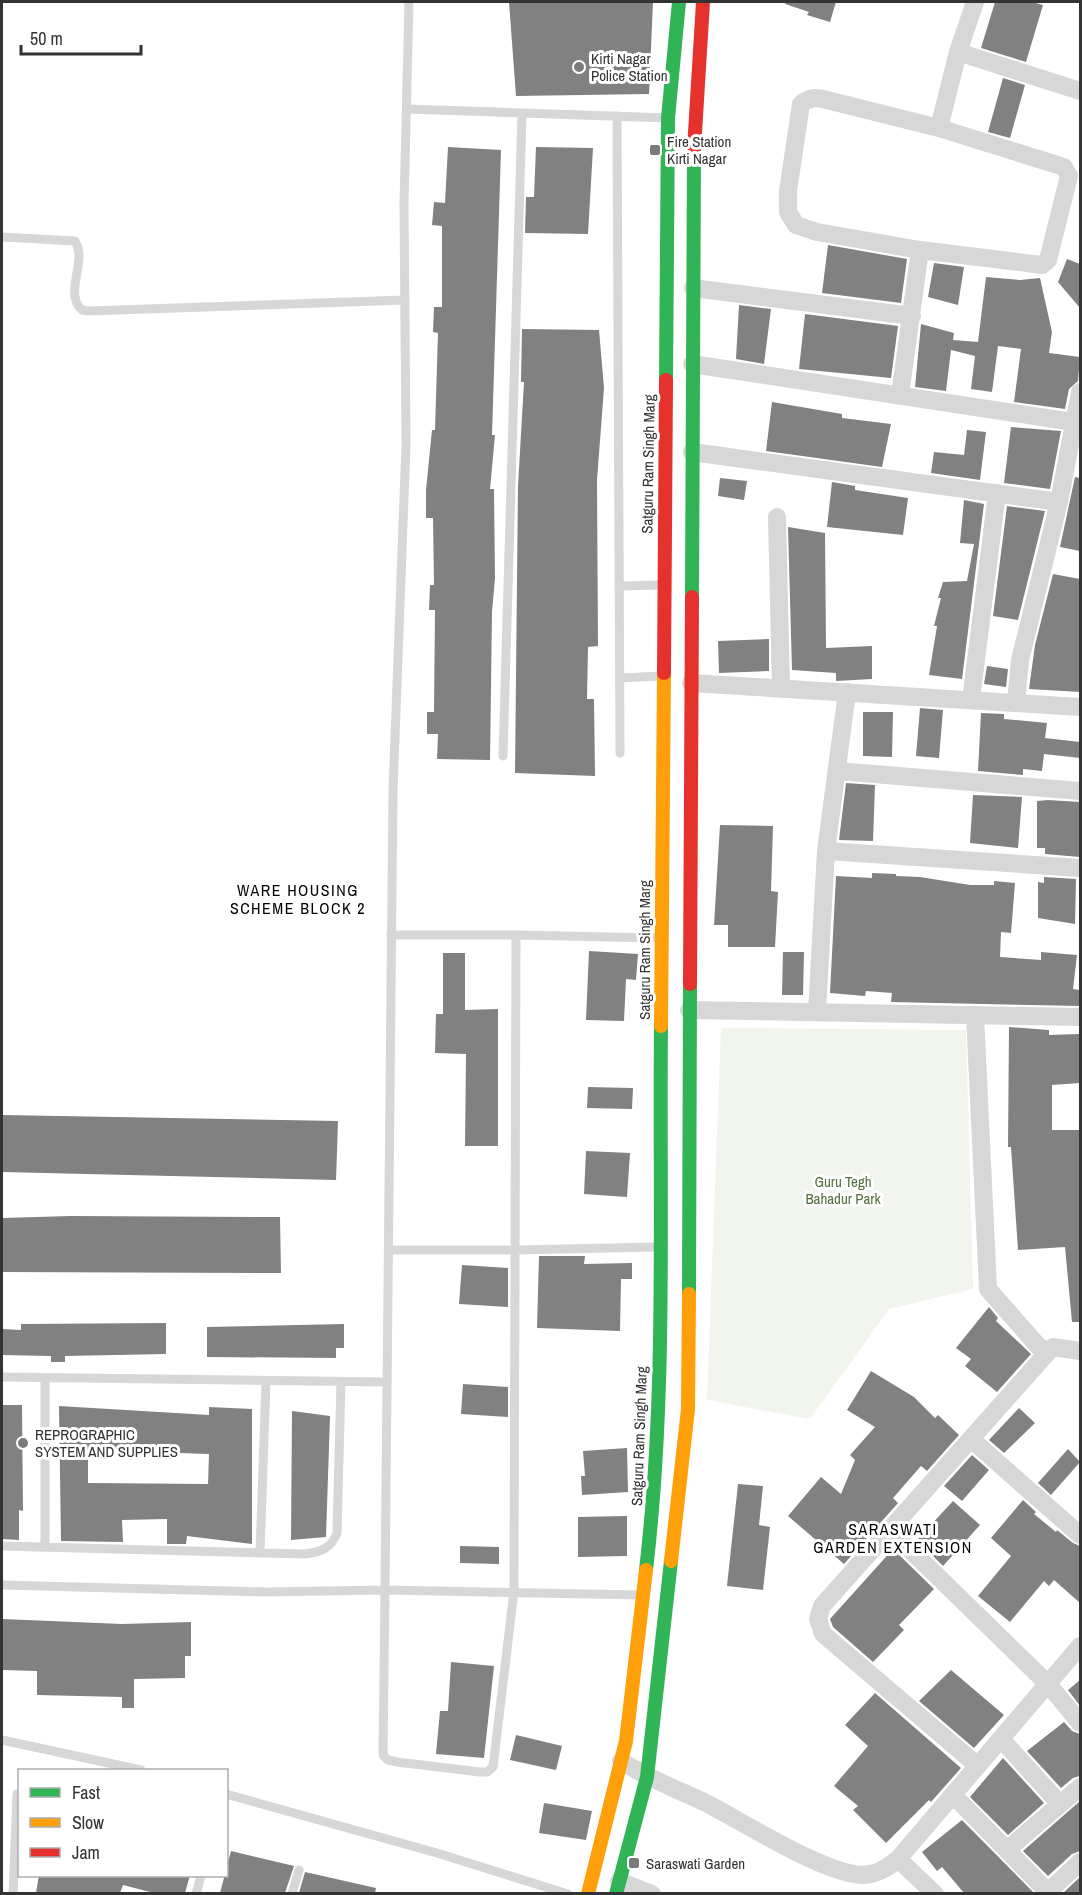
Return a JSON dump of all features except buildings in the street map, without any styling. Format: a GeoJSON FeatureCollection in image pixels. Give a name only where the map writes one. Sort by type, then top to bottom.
{"type":"FeatureCollection","features":[{"type":"Feature","properties":{"kind":"main road","name":"Satguru Ram Singh Marg"},"geometry":{"type":"LineString","coordinates":[[617,1887],[647,1778],[687,1408],[693,288],[681,118],[679,2]]}},
{"type":"Feature","properties":{"kind":"main road","name":"Satguru Ram Singh Marg"},"geometry":{"type":"LineString","coordinates":[[588,1893],[621,1761],[653,1511],[659,1246],[664,585],[681,118],[703,2]]}},
{"type":"Feature","properties":{"kind":"street"},"geometry":{"type":"LineString","coordinates":[[939,129],[958,52],[975,2]]}},
{"type":"Feature","properties":{"kind":"street"},"geometry":{"type":"LineString","coordinates":[[958,52],[1080,92]]}},
{"type":"Feature","properties":{"kind":"street"},"geometry":{"type":"LineString","coordinates":[[815,97],[939,129],[1064,167],[1069,176],[1069,185],[1048,260],[1042,265],[920,250],[817,232],[796,225],[788,212],[788,202],[801,104],[815,97]]}},
{"type":"Feature","properties":{"kind":"street"},"geometry":{"type":"LineString","coordinates":[[900,395],[920,250]]}},
{"type":"Feature","properties":{"kind":"street"},"geometry":{"type":"LineString","coordinates":[[693,288],[912,316]]}},
{"type":"Feature","properties":{"kind":"street"},"geometry":{"type":"LineString","coordinates":[[692,364],[1077,422]]}},
{"type":"Feature","properties":{"kind":"street"},"geometry":{"type":"LineString","coordinates":[[1016,703],[1020,660],[1077,422],[1080,392]]}},
{"type":"Feature","properties":{"kind":"street"},"geometry":{"type":"LineString","coordinates":[[692,452],[1059,502]]}},
{"type":"Feature","properties":{"kind":"street"},"geometry":{"type":"LineString","coordinates":[[971,700],[997,493]]}},
{"type":"Feature","properties":{"kind":"street"},"geometry":{"type":"LineString","coordinates":[[777,517],[781,688]]}},
{"type":"Feature","properties":{"kind":"street"},"geometry":{"type":"LineString","coordinates":[[691,683],[1080,707]]}},
{"type":"Feature","properties":{"kind":"street"},"geometry":{"type":"LineString","coordinates":[[817,1011],[826,850],[847,692]]}},
{"type":"Feature","properties":{"kind":"street"},"geometry":{"type":"LineString","coordinates":[[837,771],[1080,791]]}},
{"type":"Feature","properties":{"kind":"street"},"geometry":{"type":"LineString","coordinates":[[826,850],[1080,868]]}},
{"type":"Feature","properties":{"kind":"street"},"geometry":{"type":"LineString","coordinates":[[689,1010],[1080,1017]]}},
{"type":"Feature","properties":{"kind":"street"},"geometry":{"type":"LineString","coordinates":[[975,1015],[987,1289],[1038,1346],[1048,1352]]}},
{"type":"Feature","properties":{"kind":"street"},"geometry":{"type":"LineString","coordinates":[[978,1766],[823,1634],[818,1618],[822,1606],[1048,1352],[1053,1347],[1080,1351]]}},
{"type":"Feature","properties":{"kind":"street"},"geometry":{"type":"LineString","coordinates":[[971,1439],[1080,1535]]}},
{"type":"Feature","properties":{"kind":"street"},"geometry":{"type":"LineString","coordinates":[[890,1530],[1049,1685],[1080,1723]]}},
{"type":"Feature","properties":{"kind":"street"},"geometry":{"type":"LineString","coordinates":[[621,1761],[647,1778],[705,1803],[834,1870],[864,1875],[888,1867],[898,1859],[1080,1646]]}},
{"type":"Feature","properties":{"kind":"street"},"geometry":{"type":"LineString","coordinates":[[1001,1739],[1060,1804]]}},
{"type":"Feature","properties":{"kind":"street"},"geometry":{"type":"LineString","coordinates":[[1007,1850],[1080,1787]]}},
{"type":"Feature","properties":{"kind":"street"},"geometry":{"type":"LineString","coordinates":[[954,1796],[1047,1893],[1080,1862]]}},
{"type":"Feature","properties":{"kind":"street"},"geometry":{"type":"LineString","coordinates":[[898,1859],[935,1893]]}},
{"type":"Feature","properties":{"kind":"street"},"geometry":{"type":"LineString","coordinates":[[617,1887],[652,1893]]}},
{"type":"Feature","properties":{"kind":"lane"},"geometry":{"type":"LineString","coordinates":[[409,2],[406,109],[406,445],[393,791],[383,1755],[388,1760],[398,1762],[480,1772],[487,1772],[493,1767],[514,1591],[516,935]]}},
{"type":"Feature","properties":{"kind":"lane"},"geometry":{"type":"LineString","coordinates":[[406,109],[681,118]]}},
{"type":"Feature","properties":{"kind":"lane"},"geometry":{"type":"LineString","coordinates":[[504,756],[522,114]]}},
{"type":"Feature","properties":{"kind":"lane"},"geometry":{"type":"LineString","coordinates":[[617,116],[620,753]]}},
{"type":"Feature","properties":{"kind":"lane"},"geometry":{"type":"LineString","coordinates":[[2,237],[75,241],[79,249],[74,299],[76,305],[88,311],[405,300]]}},
{"type":"Feature","properties":{"kind":"lane"},"geometry":{"type":"LineString","coordinates":[[620,586],[664,585]]}},
{"type":"Feature","properties":{"kind":"lane"},"geometry":{"type":"LineString","coordinates":[[620,678],[663,676]]}},
{"type":"Feature","properties":{"kind":"lane"},"geometry":{"type":"LineString","coordinates":[[391,935],[661,938]]}},
{"type":"Feature","properties":{"kind":"lane"},"geometry":{"type":"LineString","coordinates":[[389,1250],[515,1250],[659,1246]]}},
{"type":"Feature","properties":{"kind":"lane"},"geometry":{"type":"LineString","coordinates":[[2,1377],[387,1382]]}},
{"type":"Feature","properties":{"kind":"lane"},"geometry":{"type":"LineString","coordinates":[[45,1378],[45,1547]]}},
{"type":"Feature","properties":{"kind":"lane"},"geometry":{"type":"LineString","coordinates":[[260,1552],[266,1382]]}},
{"type":"Feature","properties":{"kind":"lane"},"geometry":{"type":"LineString","coordinates":[[2,1546],[305,1554],[321,1552],[333,1543],[337,1533],[341,1382]]}},
{"type":"Feature","properties":{"kind":"lane"},"geometry":{"type":"LineString","coordinates":[[2,1585],[265,1593],[385,1590],[514,1591],[643,1595],[667,1599]]}},
{"type":"Feature","properties":{"kind":"lane"},"geometry":{"type":"LineString","coordinates":[[2,1740],[136,1769]]}},
{"type":"Feature","properties":{"kind":"lane"},"geometry":{"type":"LineString","coordinates":[[13,1893],[17,1794]]}},
{"type":"Feature","properties":{"kind":"lane"},"geometry":{"type":"LineString","coordinates":[[228,1795],[568,1893]]}},
{"type":"Feature","properties":{"kind":"lane"},"geometry":{"type":"LineString","coordinates":[[292,1893],[299,1870]]}},
{"type":"Feature","properties":{"kind":"lane"},"geometry":{"type":"LineString","coordinates":[[196,1893],[200,1877]]}},
{"type":"Feature","properties":{"kind":"green space","name":"Guru Tegh Bahadur Park"},"geometry":{"type":"Polygon","coordinates":[[[721,1028],[966,1030],[973,1289],[889,1309],[810,1419],[707,1400],[721,1028]]]}},
{"type":"Feature","properties":{"kind":"traffic: fast"},"geometry":{"type":"LineString","coordinates":[[666,380],[668,118],[679,2]]}},
{"type":"Feature","properties":{"kind":"traffic: fast"},"geometry":{"type":"LineString","coordinates":[[692,597],[694,149]]}},
{"type":"Feature","properties":{"kind":"traffic: fast"},"geometry":{"type":"LineString","coordinates":[[689,1294],[690,984]]}},
{"type":"Feature","properties":{"kind":"traffic: fast"},"geometry":{"type":"LineString","coordinates":[[646,1570],[657,1435],[661,1298],[661,1026]]}},
{"type":"Feature","properties":{"kind":"traffic: fast"},"geometry":{"type":"LineString","coordinates":[[616,1894],[647,1777],[671,1561]]}},
{"type":"Feature","properties":{"kind":"traffic: slow"},"geometry":{"type":"LineString","coordinates":[[661,1026],[664,673]]}},
{"type":"Feature","properties":{"kind":"traffic: slow"},"geometry":{"type":"LineString","coordinates":[[671,1561],[688,1409],[689,1294]]}},
{"type":"Feature","properties":{"kind":"traffic: slow"},"geometry":{"type":"LineString","coordinates":[[588,1894],[626,1741],[646,1570]]}},
{"type":"Feature","properties":{"kind":"traffic: jam"},"geometry":{"type":"LineString","coordinates":[[694,149],[703,2]]}},
{"type":"Feature","properties":{"kind":"traffic: jam"},"geometry":{"type":"LineString","coordinates":[[664,673],[666,380]]}},
{"type":"Feature","properties":{"kind":"traffic: jam"},"geometry":{"type":"LineString","coordinates":[[690,984],[692,597]]}},
{"type":"Feature","properties":{"kind":"place","name":"Kirti Nagar Police Station"},"geometry":{"type":"Point","coordinates":[579,67]}},
{"type":"Feature","properties":{"kind":"place","name":"Fire Station Kirti Nagar"},"geometry":{"type":"Point","coordinates":[655,150]}},
{"type":"Feature","properties":{"kind":"place","name":"REPROGRAPHIC SYSTEM AND SUPPLIES"},"geometry":{"type":"Point","coordinates":[23,1443]}},
{"type":"Feature","properties":{"kind":"place","name":"Saraswati Garden"},"geometry":{"type":"Point","coordinates":[634,1863]}},
{"type":"Feature","properties":{"kind":"district","name":"WARE HOUSING SCHEME BLOCK 2"},"geometry":{"type":"Point","coordinates":[298,899]}},
{"type":"Feature","properties":{"kind":"district","name":"SARASWATI GARDEN EXTENSION"},"geometry":{"type":"Point","coordinates":[893,1538]}}]}
